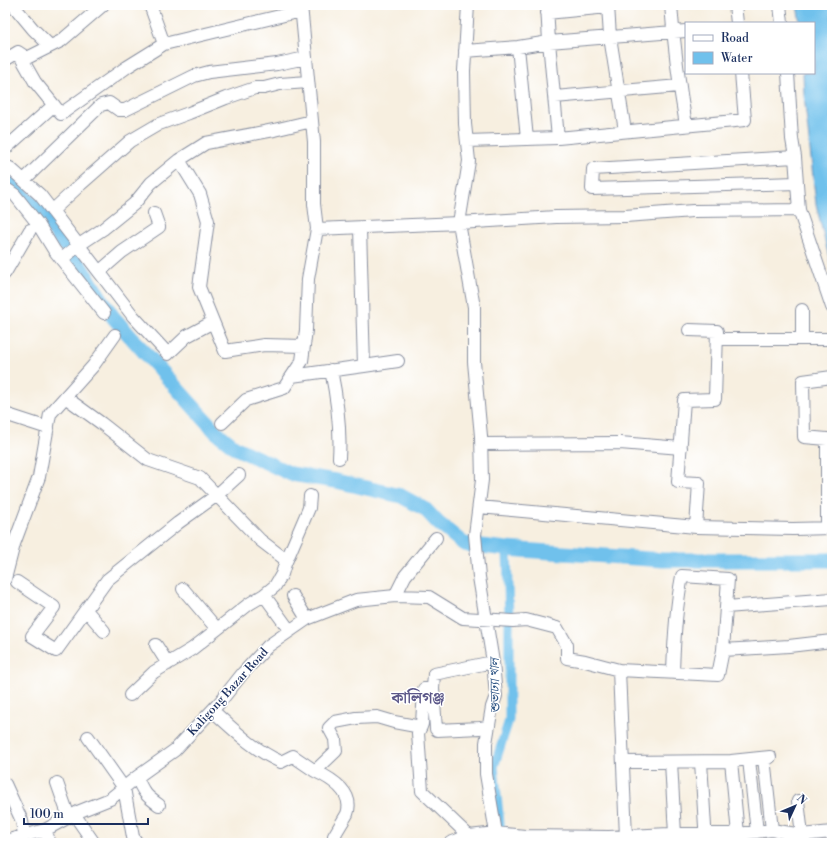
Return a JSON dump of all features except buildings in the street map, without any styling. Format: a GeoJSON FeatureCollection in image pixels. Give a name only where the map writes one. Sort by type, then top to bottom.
{"type":"FeatureCollection","features":[{"type":"Feature","properties":{"kind":"street"},"geometry":{"type":"LineString","coordinates":[[18,52],[27,58],[60,41],[103,5]]}},
{"type":"Feature","properties":{"kind":"street"},"geometry":{"type":"LineString","coordinates":[[150,5],[164,44]]}},
{"type":"Feature","properties":{"kind":"street"},"geometry":{"type":"LineString","coordinates":[[468,5],[464,78],[465,124],[469,161],[459,223],[474,307],[474,362],[482,444],[482,480],[475,535],[479,577],[493,662],[496,696],[492,707],[486,743],[486,774],[496,838]]}},
{"type":"Feature","properties":{"kind":"street"},"geometry":{"type":"LineString","coordinates":[[671,5],[679,86],[686,125]]}},
{"type":"Feature","properties":{"kind":"street"},"geometry":{"type":"LineString","coordinates":[[735,5],[737,22]]}},
{"type":"Feature","properties":{"kind":"street"},"geometry":{"type":"LineString","coordinates":[[780,5],[782,22]]}},
{"type":"Feature","properties":{"kind":"street"},"geometry":{"type":"LineString","coordinates":[[17,6],[33,29],[50,46]]}},
{"type":"Feature","properties":{"kind":"street"},"geometry":{"type":"LineString","coordinates":[[558,138],[547,9],[608,6],[610,37],[625,131]]}},
{"type":"Feature","properties":{"kind":"street"},"geometry":{"type":"LineString","coordinates":[[18,52],[35,82],[61,114],[127,67],[164,44],[301,8],[314,142],[314,204],[317,229],[308,279],[306,330],[302,361],[284,388],[246,400],[222,423]]}},
{"type":"Feature","properties":{"kind":"street"},"geometry":{"type":"LineString","coordinates":[[466,51],[685,30]]}},
{"type":"Feature","properties":{"kind":"street"},"geometry":{"type":"LineString","coordinates":[[518,47],[527,139]]}},
{"type":"Feature","properties":{"kind":"street"},"geometry":{"type":"LineString","coordinates":[[5,60],[18,52]]}},
{"type":"Feature","properties":{"kind":"street"},"geometry":{"type":"LineString","coordinates":[[24,180],[101,105],[109,103],[119,110],[125,110],[194,76],[209,72],[277,64],[306,58]]}},
{"type":"Feature","properties":{"kind":"street"},"geometry":{"type":"LineString","coordinates":[[467,141],[558,138],[746,120],[741,74]]}},
{"type":"Feature","properties":{"kind":"street"},"geometry":{"type":"LineString","coordinates":[[788,74],[792,138],[799,210],[832,307]]}},
{"type":"Feature","properties":{"kind":"street"},"geometry":{"type":"LineString","coordinates":[[52,211],[130,141],[159,124],[255,88],[308,82]]}},
{"type":"Feature","properties":{"kind":"street"},"geometry":{"type":"LineString","coordinates":[[555,97],[679,86]]}},
{"type":"Feature","properties":{"kind":"street"},"geometry":{"type":"LineString","coordinates":[[5,149],[54,105]]}},
{"type":"Feature","properties":{"kind":"street"},"geometry":{"type":"LineString","coordinates":[[63,258],[134,204],[151,183],[179,160],[206,143],[312,121]]}},
{"type":"Feature","properties":{"kind":"street"},"geometry":{"type":"LineString","coordinates":[[795,157],[593,169],[592,189],[797,183]]}},
{"type":"Feature","properties":{"kind":"street"},"geometry":{"type":"LineString","coordinates":[[179,160],[200,194],[208,221],[199,287],[225,351],[264,345],[304,346]]}},
{"type":"Feature","properties":{"kind":"street"},"geometry":{"type":"LineString","coordinates":[[5,166],[10,168],[40,195],[77,246],[133,316],[168,354],[188,336],[213,322]]}},
{"type":"Feature","properties":{"kind":"street"},"geometry":{"type":"LineString","coordinates":[[5,188],[15,195],[38,224],[54,250],[63,258],[104,313]]}},
{"type":"Feature","properties":{"kind":"street"},"geometry":{"type":"LineString","coordinates":[[317,229],[556,217],[625,216],[693,211],[799,210]]}},
{"type":"Feature","properties":{"kind":"street"},"geometry":{"type":"LineString","coordinates":[[99,272],[122,252],[159,227],[154,213]]}},
{"type":"Feature","properties":{"kind":"street"},"geometry":{"type":"LineString","coordinates":[[360,228],[364,366]]}},
{"type":"Feature","properties":{"kind":"street"},"geometry":{"type":"LineString","coordinates":[[5,273],[30,230]]}},
{"type":"Feature","properties":{"kind":"street"},"geometry":{"type":"LineString","coordinates":[[802,310],[802,339]]}},
{"type":"Feature","properties":{"kind":"street"},"geometry":{"type":"LineString","coordinates":[[689,330],[717,331],[715,399],[684,400],[678,482],[699,483],[696,527]]}},
{"type":"Feature","properties":{"kind":"street"},"geometry":{"type":"LineString","coordinates":[[115,335],[101,356],[50,414],[38,477],[14,544],[11,580],[54,607],[32,636],[56,651],[107,580],[178,523],[217,495],[239,475]]}},
{"type":"Feature","properties":{"kind":"street"},"geometry":{"type":"LineString","coordinates":[[717,339],[832,339]]}},
{"type":"Feature","properties":{"kind":"street"},"geometry":{"type":"LineString","coordinates":[[292,376],[398,361]]}},
{"type":"Feature","properties":{"kind":"street"},"geometry":{"type":"LineString","coordinates":[[331,370],[336,394],[340,447],[339,458]]}},
{"type":"Feature","properties":{"kind":"street"},"geometry":{"type":"LineString","coordinates":[[479,507],[696,527],[793,529],[830,528],[827,439],[804,437],[803,381],[832,378]]}},
{"type":"Feature","properties":{"kind":"street"},"geometry":{"type":"LineString","coordinates":[[65,397],[148,460],[200,478],[260,540],[286,560]]}},
{"type":"Feature","properties":{"kind":"street"},"geometry":{"type":"LineString","coordinates":[[5,414],[48,428]]}},
{"type":"Feature","properties":{"kind":"street"},"geometry":{"type":"LineString","coordinates":[[482,444],[620,443],[681,448]]}},
{"type":"Feature","properties":{"kind":"street"},"geometry":{"type":"LineString","coordinates":[[130,695],[154,672],[192,649],[249,604],[275,586],[282,574],[286,560],[308,508],[310,496]]}},
{"type":"Feature","properties":{"kind":"street"},"geometry":{"type":"LineString","coordinates":[[395,596],[405,576],[436,538]]}},
{"type":"Feature","properties":{"kind":"street"},"geometry":{"type":"LineString","coordinates":[[632,839],[623,762],[619,670],[718,675],[723,650],[728,579],[682,576],[678,593],[673,672]]}},
{"type":"Feature","properties":{"kind":"street"},"geometry":{"type":"LineString","coordinates":[[182,589],[217,629]]}},
{"type":"Feature","properties":{"kind":"street"},"geometry":{"type":"LineString","coordinates":[[264,595],[290,631]]}},
{"type":"Feature","properties":{"kind":"street"},"geometry":{"type":"LineString","coordinates":[[293,596],[307,619]]}},
{"type":"Feature","properties":{"kind":"street","name":"Kaligong Bazar Road"},"geometry":{"type":"LineString","coordinates":[[5,841],[45,830],[71,815],[110,799],[137,777],[175,750],[212,711],[268,646],[307,619],[356,600],[395,596],[429,598],[463,618],[513,621],[526,620],[557,628],[566,645],[567,658],[619,670]]}},
{"type":"Feature","properties":{"kind":"street"},"geometry":{"type":"LineString","coordinates":[[726,607],[832,599]]}},
{"type":"Feature","properties":{"kind":"street"},"geometry":{"type":"LineString","coordinates":[[86,610],[104,631]]}},
{"type":"Feature","properties":{"kind":"street"},"geometry":{"type":"LineString","coordinates":[[723,650],[789,646],[832,641]]}},
{"type":"Feature","properties":{"kind":"street"},"geometry":{"type":"LineString","coordinates":[[156,645],[168,664]]}},
{"type":"Feature","properties":{"kind":"street"},"geometry":{"type":"LineString","coordinates":[[489,726],[480,728],[436,729],[433,688],[434,674],[493,662]]}},
{"type":"Feature","properties":{"kind":"street"},"geometry":{"type":"LineString","coordinates":[[433,688],[424,689],[422,724],[418,732],[422,791],[469,836]]}},
{"type":"Feature","properties":{"kind":"street"},"geometry":{"type":"LineString","coordinates":[[212,711],[250,744],[268,756],[281,762],[293,756],[330,778],[340,786],[348,803],[347,813],[334,836],[338,843]]}},
{"type":"Feature","properties":{"kind":"street"},"geometry":{"type":"LineString","coordinates":[[315,770],[336,751],[335,739],[329,728],[335,722],[356,718],[377,717],[421,727]]}},
{"type":"Feature","properties":{"kind":"street"},"geometry":{"type":"LineString","coordinates":[[88,737],[124,788],[133,837],[137,843]]}},
{"type":"Feature","properties":{"kind":"street"},"geometry":{"type":"LineString","coordinates":[[623,762],[731,762],[767,758],[772,830]]}},
{"type":"Feature","properties":{"kind":"street"},"geometry":{"type":"LineString","coordinates":[[749,760],[757,832]]}},
{"type":"Feature","properties":{"kind":"street"},"geometry":{"type":"LineString","coordinates":[[671,762],[671,837]]}},
{"type":"Feature","properties":{"kind":"street"},"geometry":{"type":"LineString","coordinates":[[701,762],[706,838]]}},
{"type":"Feature","properties":{"kind":"street"},"geometry":{"type":"LineString","coordinates":[[731,762],[738,838]]}},
{"type":"Feature","properties":{"kind":"street"},"geometry":{"type":"LineString","coordinates":[[137,777],[148,798],[158,805]]}},
{"type":"Feature","properties":{"kind":"street"},"geometry":{"type":"LineString","coordinates":[[57,783],[71,815],[94,843]]}},
{"type":"Feature","properties":{"kind":"street"},"geometry":{"type":"LineString","coordinates":[[5,784],[22,821],[24,835]]}},
{"type":"Feature","properties":{"kind":"street"},"geometry":{"type":"LineString","coordinates":[[798,801],[802,839]]}},
{"type":"Feature","properties":{"kind":"street"},"geometry":{"type":"LineString","coordinates":[[45,830],[50,843]]}},
{"type":"Feature","properties":{"kind":"street"},"geometry":{"type":"LineString","coordinates":[[450,843],[469,836],[496,838],[525,836],[632,839],[671,837],[738,838],[757,832],[772,830],[802,839],[832,832]]}},
{"type":"Feature","properties":{"kind":"water"},"geometry":{"type":"Polygon","coordinates":[[[797,5],[832,5],[832,270],[816,204],[804,95],[803,74],[815,74],[815,22],[800,22],[797,5]]]}},
{"type":"Feature","properties":{"kind":"waterway"},"geometry":{"type":"LineString","coordinates":[[5,181],[14,187],[38,209],[74,257],[113,317],[216,432],[236,448],[291,474],[336,481],[401,496],[425,509],[438,523],[464,544],[507,549],[663,560],[832,560]]}},
{"type":"Feature","properties":{"kind":"waterway","name":"শুভাঢ্যা খাল"},"geometry":{"type":"LineString","coordinates":[[502,843],[494,767],[509,720],[507,549]]}},
{"type":"Feature","properties":{"kind":"district","name":"কালিগঞ্জ"},"geometry":{"type":"Point","coordinates":[418,698]}}]}
